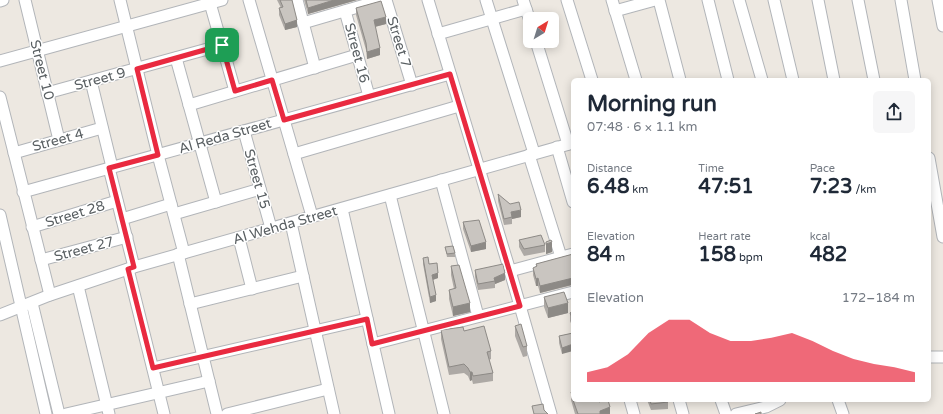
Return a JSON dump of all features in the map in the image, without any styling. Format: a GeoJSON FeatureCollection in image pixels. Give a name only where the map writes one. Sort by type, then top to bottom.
{"type":"FeatureCollection","features":[{"type":"Feature","properties":{"kind":"street","name":"Street 10"},"geometry":{"type":"LineString","coordinates":[[25,0],[59,140]]}},
{"type":"Feature","properties":{"kind":"street"},"geometry":{"type":"LineString","coordinates":[[249,0],[312,216]]}},
{"type":"Feature","properties":{"kind":"street"},"geometry":{"type":"LineString","coordinates":[[297,0],[315,68]]}},
{"type":"Feature","properties":{"kind":"street"},"geometry":{"type":"LineString","coordinates":[[303,23],[382,0]]}},
{"type":"Feature","properties":{"kind":"street","name":"Street 7"},"geometry":{"type":"LineString","coordinates":[[386,0],[412,85]]}},
{"type":"Feature","properties":{"kind":"street"},"geometry":{"type":"LineString","coordinates":[[428,0],[510,271],[551,414]]}},
{"type":"Feature","properties":{"kind":"street"},"geometry":{"type":"LineString","coordinates":[[486,0],[561,257]]}},
{"type":"Feature","properties":{"kind":"street"},"geometry":{"type":"LineString","coordinates":[[567,0],[591,78]]}},
{"type":"Feature","properties":{"kind":"street"},"geometry":{"type":"LineString","coordinates":[[612,0],[635,78]]}},
{"type":"Feature","properties":{"kind":"street"},"geometry":{"type":"LineString","coordinates":[[615,12],[639,2],[655,0]]}},
{"type":"Feature","properties":{"kind":"street"},"geometry":{"type":"LineString","coordinates":[[659,0],[679,78]]}},
{"type":"Feature","properties":{"kind":"street"},"geometry":{"type":"LineString","coordinates":[[708,0],[728,78]]}},
{"type":"Feature","properties":{"kind":"street"},"geometry":{"type":"LineString","coordinates":[[739,0],[761,78]]}},
{"type":"Feature","properties":{"kind":"street"},"geometry":{"type":"LineString","coordinates":[[774,0],[793,78]]}},
{"type":"Feature","properties":{"kind":"street"},"geometry":{"type":"LineString","coordinates":[[818,0],[834,78]]}},
{"type":"Feature","properties":{"kind":"street"},"geometry":{"type":"LineString","coordinates":[[858,0],[874,78]]}},
{"type":"Feature","properties":{"kind":"street"},"geometry":{"type":"LineString","coordinates":[[901,0],[915,78]]}},
{"type":"Feature","properties":{"kind":"street"},"geometry":{"type":"LineString","coordinates":[[938,0],[943,26]]}},
{"type":"Feature","properties":{"kind":"street"},"geometry":{"type":"LineString","coordinates":[[123,1],[137,69],[172,209],[190,304],[217,414]]}},
{"type":"Feature","properties":{"kind":"street"},"geometry":{"type":"LineString","coordinates":[[0,61],[218,1],[222,45],[235,91]]}},
{"type":"Feature","properties":{"kind":"street"},"geometry":{"type":"LineString","coordinates":[[438,34],[492,19],[525,4]]}},
{"type":"Feature","properties":{"kind":"street","name":"Street 16"},"geometry":{"type":"LineString","coordinates":[[345,11],[369,96]]}},
{"type":"Feature","properties":{"kind":"street","name":"Street 9"},"geometry":{"type":"LineString","coordinates":[[47,93],[222,45]]}},
{"type":"Feature","properties":{"kind":"street"},"geometry":{"type":"LineString","coordinates":[[538,48],[571,143]]}},
{"type":"Feature","properties":{"kind":"street"},"geometry":{"type":"LineString","coordinates":[[189,105],[357,55]]}},
{"type":"Feature","properties":{"kind":"street"},"geometry":{"type":"LineString","coordinates":[[176,58],[216,202]]}},
{"type":"Feature","properties":{"kind":"street","name":"Al Reda Street"},"geometry":{"type":"LineString","coordinates":[[24,192],[450,74]]}},
{"type":"Feature","properties":{"kind":"street"},"geometry":{"type":"LineString","coordinates":[[91,81],[117,201],[127,237],[131,268],[164,414]]}},
{"type":"Feature","properties":{"kind":"street"},"geometry":{"type":"LineString","coordinates":[[0,96],[50,295]]}},
{"type":"Feature","properties":{"kind":"street"},"geometry":{"type":"LineString","coordinates":[[294,154],[459,106]]}},
{"type":"Feature","properties":{"kind":"street","name":"Street 4"},"geometry":{"type":"LineString","coordinates":[[14,153],[102,128]]}},
{"type":"Feature","properties":{"kind":"street","name":"Street 15"},"geometry":{"type":"LineString","coordinates":[[244,130],[271,228]]}},
{"type":"Feature","properties":{"kind":"street","name":"Al Wehda Street"},"geometry":{"type":"LineString","coordinates":[[0,315],[50,295],[131,268],[571,143]]}},
{"type":"Feature","properties":{"kind":"street"},"geometry":{"type":"LineString","coordinates":[[557,147],[571,195]]}},
{"type":"Feature","properties":{"kind":"street"},"geometry":{"type":"LineString","coordinates":[[931,169],[943,237]]}},
{"type":"Feature","properties":{"kind":"street"},"geometry":{"type":"LineString","coordinates":[[441,180],[478,316]]}},
{"type":"Feature","properties":{"kind":"street"},"geometry":{"type":"LineString","coordinates":[[122,219],[216,202],[260,189]]}},
{"type":"Feature","properties":{"kind":"street"},"geometry":{"type":"LineString","coordinates":[[390,195],[444,414]]}},
{"type":"Feature","properties":{"kind":"street","name":"Street 28"},"geometry":{"type":"LineString","coordinates":[[32,227],[117,201]]}},
{"type":"Feature","properties":{"kind":"street"},"geometry":{"type":"LineString","coordinates":[[342,209],[389,414]]}},
{"type":"Feature","properties":{"kind":"street"},"geometry":{"type":"LineString","coordinates":[[0,215],[59,414]]}},
{"type":"Feature","properties":{"kind":"street"},"geometry":{"type":"LineString","coordinates":[[290,223],[334,414]]}},
{"type":"Feature","properties":{"kind":"street","name":"Street 27"},"geometry":{"type":"LineString","coordinates":[[41,260],[127,237]]}},
{"type":"Feature","properties":{"kind":"street"},"geometry":{"type":"LineString","coordinates":[[239,238],[252,289]]}},
{"type":"Feature","properties":{"kind":"street"},"geometry":{"type":"LineString","coordinates":[[510,271],[571,254]]}},
{"type":"Feature","properties":{"kind":"street"},"geometry":{"type":"LineString","coordinates":[[190,304],[303,276]]}},
{"type":"Feature","properties":{"kind":"street"},"geometry":{"type":"LineString","coordinates":[[78,286],[108,409]]}},
{"type":"Feature","properties":{"kind":"street"},"geometry":{"type":"LineString","coordinates":[[372,344],[571,293]]}},
{"type":"Feature","properties":{"kind":"street"},"geometry":{"type":"LineString","coordinates":[[27,304],[46,414]]}},
{"type":"Feature","properties":{"kind":"street"},"geometry":{"type":"LineString","coordinates":[[153,368],[367,319]]}},
{"type":"Feature","properties":{"kind":"street"},"geometry":{"type":"LineString","coordinates":[[931,356],[943,357]]}},
{"type":"Feature","properties":{"kind":"street"},"geometry":{"type":"LineString","coordinates":[[66,414],[108,409],[159,392],[209,381]]}},
{"type":"Feature","properties":{"kind":"street"},"geometry":{"type":"LineString","coordinates":[[227,414],[328,389]]}},
{"type":"Feature","properties":{"kind":"street"},"geometry":{"type":"LineString","coordinates":[[631,402],[634,414]]}},
{"type":"Feature","properties":{"kind":"street"},"geometry":{"type":"LineString","coordinates":[[680,402],[683,414]]}},
{"type":"Feature","properties":{"kind":"street"},"geometry":{"type":"LineString","coordinates":[[722,402],[726,414]]}},
{"type":"Feature","properties":{"kind":"street"},"geometry":{"type":"LineString","coordinates":[[736,414],[766,407],[776,402]]}},
{"type":"Feature","properties":{"kind":"street"},"geometry":{"type":"LineString","coordinates":[[839,402],[844,414]]}},
{"type":"Feature","properties":{"kind":"building"},"geometry":{"type":"Polygon","coordinates":[[[280,0],[292,0],[297,20],[285,24],[279,8],[283,7],[280,0]]]}},
{"type":"Feature","properties":{"kind":"building"},"geometry":{"type":"Polygon","coordinates":[[[306,0],[334,0],[308,8],[306,0]]]}},
{"type":"Feature","properties":{"kind":"building"},"geometry":{"type":"Polygon","coordinates":[[[381,1],[386,17],[374,20],[380,48],[367,52],[366,43],[356,8],[381,1]]]}},
{"type":"Feature","properties":{"kind":"building"},"geometry":{"type":"Polygon","coordinates":[[[498,194],[510,204],[519,202],[521,210],[511,212],[512,217],[504,219],[498,194]]]}},
{"type":"Feature","properties":{"kind":"building"},"geometry":{"type":"Polygon","coordinates":[[[479,220],[486,242],[471,246],[463,222],[479,220]]]}},
{"type":"Feature","properties":{"kind":"building"},"geometry":{"type":"Polygon","coordinates":[[[541,235],[545,245],[524,249],[519,240],[541,235]]]}},
{"type":"Feature","properties":{"kind":"building"},"geometry":{"type":"Polygon","coordinates":[[[551,240],[552,242],[546,244],[546,242],[551,240]]]}},
{"type":"Feature","properties":{"kind":"building"},"geometry":{"type":"Polygon","coordinates":[[[453,246],[455,253],[447,254],[445,247],[453,246]]]}},
{"type":"Feature","properties":{"kind":"building"},"geometry":{"type":"Polygon","coordinates":[[[571,255],[571,278],[540,286],[533,268],[537,266],[536,264],[571,255]]]}},
{"type":"Feature","properties":{"kind":"building"},"geometry":{"type":"Polygon","coordinates":[[[428,257],[429,264],[437,263],[438,273],[432,275],[436,295],[430,297],[423,258],[428,257]]]}},
{"type":"Feature","properties":{"kind":"building"},"geometry":{"type":"Polygon","coordinates":[[[503,264],[505,273],[494,278],[495,281],[478,284],[475,270],[503,264]]]}},
{"type":"Feature","properties":{"kind":"building"},"geometry":{"type":"Polygon","coordinates":[[[459,265],[470,303],[453,307],[449,290],[456,288],[451,266],[459,265]]]}},
{"type":"Feature","properties":{"kind":"building"},"geometry":{"type":"Polygon","coordinates":[[[564,292],[568,303],[548,308],[544,297],[564,292]]]}},
{"type":"Feature","properties":{"kind":"building"},"geometry":{"type":"Polygon","coordinates":[[[521,324],[527,346],[523,347],[515,326],[521,324]]]}},
{"type":"Feature","properties":{"kind":"building"},"geometry":{"type":"Polygon","coordinates":[[[484,326],[491,351],[487,352],[493,373],[473,376],[472,372],[470,372],[464,364],[449,367],[441,330],[463,327],[464,331],[484,326]]]}},
{"type":"Feature","properties":{"kind":"building"},"geometry":{"type":"Polygon","coordinates":[[[571,333],[571,345],[562,348],[559,336],[571,333]]]}},
{"type":"Feature","properties":{"kind":"building"},"geometry":{"type":"Polygon","coordinates":[[[574,402],[609,402],[610,407],[600,411],[600,414],[578,414],[574,402]]]}},
{"type":"Feature","properties":{"kind":"building"},"geometry":{"type":"Polygon","coordinates":[[[650,402],[668,402],[651,404],[650,402]]]}},
{"type":"Feature","properties":{"kind":"building"},"geometry":{"type":"Polygon","coordinates":[[[543,404],[544,410],[548,414],[534,414],[532,406],[543,404]]]}},
{"type":"Feature","properties":{"kind":"route"},"geometry":{"type":"LineString","coordinates":[[222,45],[235,91],[272,80],[284,120],[450,74],[520,306],[372,344],[367,319],[153,368],[128,269],[134,267],[109,168],[158,155],[137,69],[222,45]]}}]}
